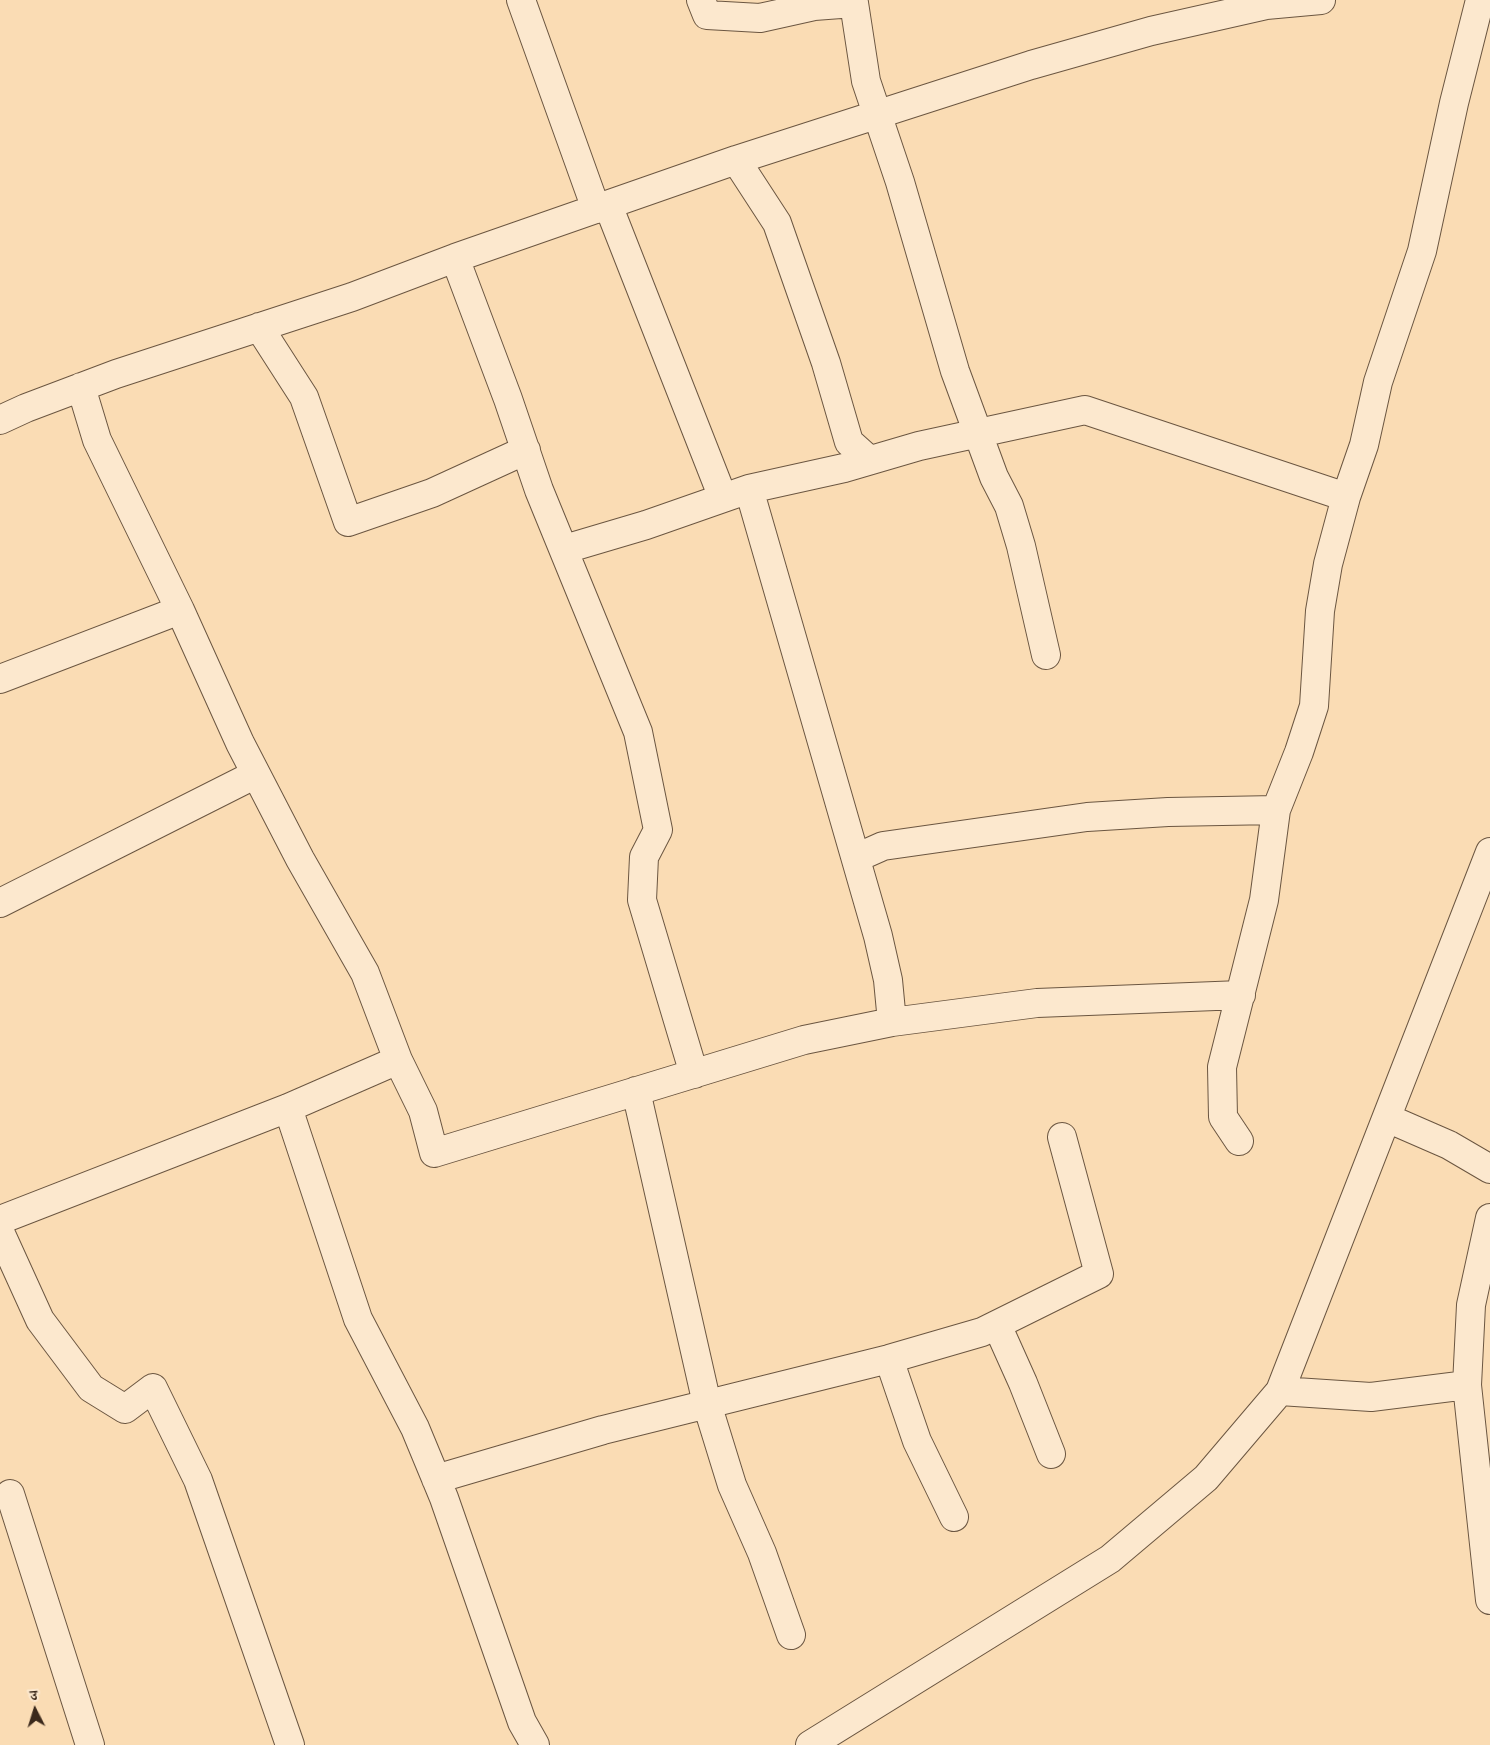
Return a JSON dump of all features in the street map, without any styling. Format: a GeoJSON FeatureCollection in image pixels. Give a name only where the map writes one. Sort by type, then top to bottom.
{"type":"FeatureCollection","features":[{"type":"Feature","properties":{"kind":"street"},"geometry":{"type":"LineString","coordinates":[[521,0],[602,207],[723,498]]}},
{"type":"Feature","properties":{"kind":"street"},"geometry":{"type":"LineString","coordinates":[[701,0],[707,16],[760,18],[814,6],[854,3],[866,81],[911,217],[954,371],[979,433],[994,477],[1009,506],[1021,546],[1046,655]]}},
{"type":"Feature","properties":{"kind":"street"},"geometry":{"type":"LineString","coordinates":[[0,420],[81,387],[352,297],[455,258],[736,160],[1031,65],[1151,31],[1266,5],[1321,0]]}},
{"type":"Feature","properties":{"kind":"street"},"geometry":{"type":"LineString","coordinates":[[1239,1141],[1223,1117],[1222,1067],[1264,900],[1276,810],[1299,752],[1314,706],[1320,611],[1328,564],[1346,497],[1364,445],[1378,382],[1422,251],[1454,102],[1480,0]]}},
{"type":"Feature","properties":{"kind":"street"},"geometry":{"type":"LineString","coordinates":[[736,160],[777,223],[826,363],[849,442],[869,460]]}},
{"type":"Feature","properties":{"kind":"street"},"geometry":{"type":"LineString","coordinates":[[455,258],[539,490],[565,549],[638,732],[658,830],[644,857],[642,900],[694,1074]]}},
{"type":"Feature","properties":{"kind":"street"},"geometry":{"type":"LineString","coordinates":[[259,327],[304,397],[348,522],[432,493],[526,450]]}},
{"type":"Feature","properties":{"kind":"street"},"geometry":{"type":"LineString","coordinates":[[81,387],[96,440],[180,610],[240,743],[300,859],[365,973],[398,1060],[424,1111],[434,1153],[804,1040],[892,1022],[1037,1003],[1241,995]]}},
{"type":"Feature","properties":{"kind":"street"},"geometry":{"type":"LineString","coordinates":[[565,549],[646,525],[749,489],[979,433],[1085,410],[1346,497]]}},
{"type":"Feature","properties":{"kind":"street"},"geometry":{"type":"LineString","coordinates":[[749,489],[856,858],[888,980],[892,1022]]}},
{"type":"Feature","properties":{"kind":"street"},"geometry":{"type":"LineString","coordinates":[[0,679],[180,610]]}},
{"type":"Feature","properties":{"kind":"street"},"geometry":{"type":"LineString","coordinates":[[0,903],[256,774]]}},
{"type":"Feature","properties":{"kind":"street"},"geometry":{"type":"LineString","coordinates":[[856,858],[883,846],[1087,817],[1168,812],[1276,810]]}},
{"type":"Feature","properties":{"kind":"street"},"geometry":{"type":"LineString","coordinates":[[810,1745],[1110,1559],[1206,1478],[1280,1392],[1490,852]]}},
{"type":"Feature","properties":{"kind":"street"},"geometry":{"type":"LineString","coordinates":[[0,1220],[288,1108],[398,1060]]}},
{"type":"Feature","properties":{"kind":"street"},"geometry":{"type":"LineString","coordinates":[[636,1091],[707,1404],[732,1485],[762,1553],[790,1635]]}},
{"type":"Feature","properties":{"kind":"street"},"geometry":{"type":"LineString","coordinates":[[288,1108],[358,1319],[415,1428],[436,1479],[522,1722],[535,1745]]}},
{"type":"Feature","properties":{"kind":"street"},"geometry":{"type":"LineString","coordinates":[[1387,1118],[1449,1146],[1490,1169]]}},
{"type":"Feature","properties":{"kind":"street"},"geometry":{"type":"LineString","coordinates":[[436,1479],[603,1430],[890,1359],[982,1332],[1099,1274],[1062,1137]]}},
{"type":"Feature","properties":{"kind":"street"},"geometry":{"type":"LineString","coordinates":[[1490,1218],[1471,1304],[1467,1385],[1490,1600]]}},
{"type":"Feature","properties":{"kind":"street"},"geometry":{"type":"LineString","coordinates":[[0,1232],[40,1320],[91,1388],[125,1409],[153,1388],[198,1480],[290,1745]]}},
{"type":"Feature","properties":{"kind":"street"},"geometry":{"type":"LineString","coordinates":[[997,1326],[1023,1383],[1051,1454]]}},
{"type":"Feature","properties":{"kind":"street"},"geometry":{"type":"LineString","coordinates":[[890,1359],[917,1441],[954,1517]]}},
{"type":"Feature","properties":{"kind":"street"},"geometry":{"type":"LineString","coordinates":[[1280,1392],[1371,1397],[1467,1385]]}},
{"type":"Feature","properties":{"kind":"street"},"geometry":{"type":"LineString","coordinates":[[10,1494],[90,1745]]}}]}
